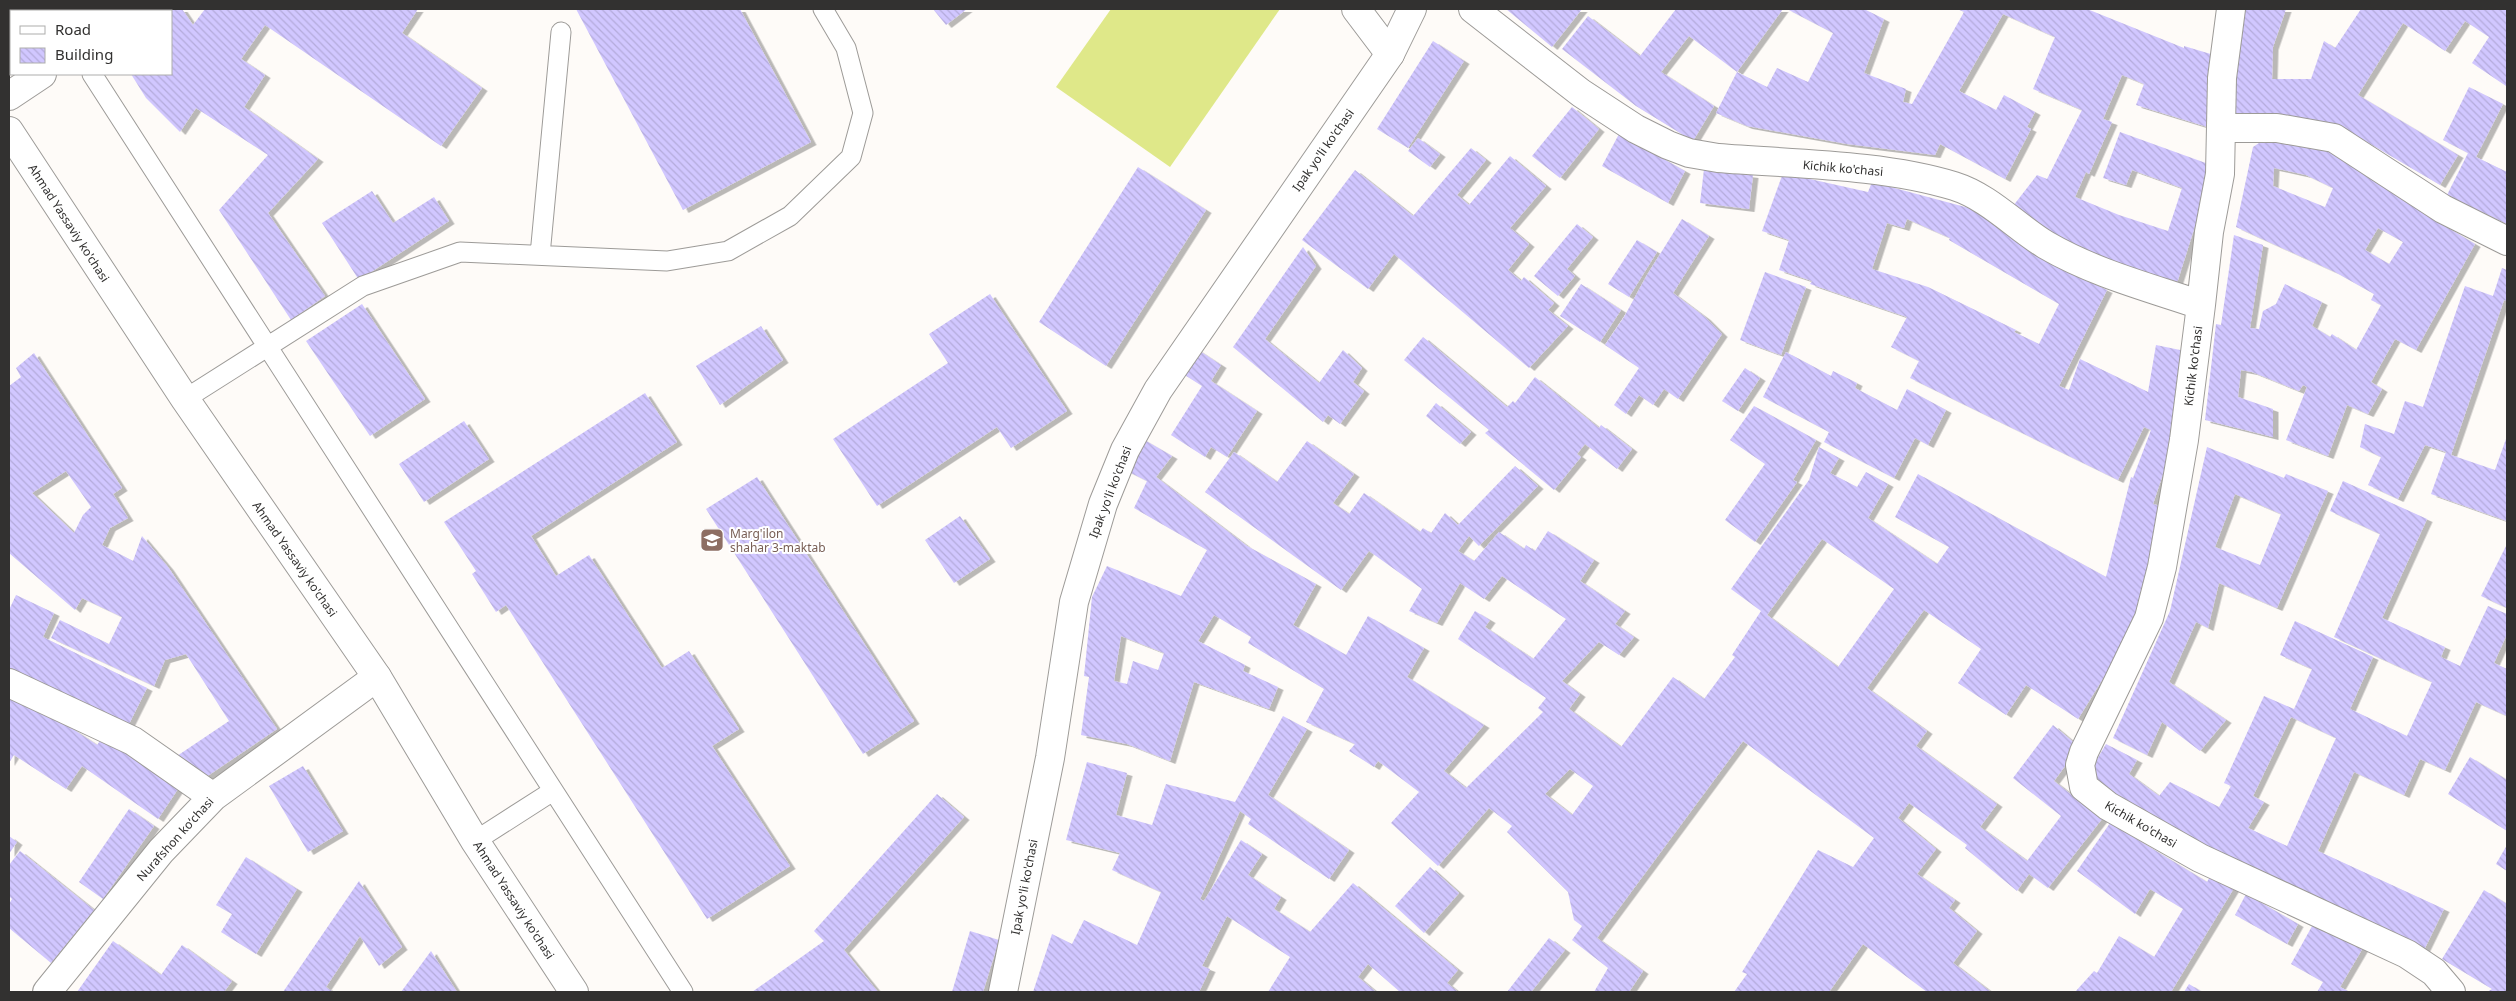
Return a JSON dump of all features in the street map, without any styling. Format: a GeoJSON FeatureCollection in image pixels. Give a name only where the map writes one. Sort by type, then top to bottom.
{"type":"FeatureCollection","features":[{"type":"Feature","properties":{"kind":"street"},"geometry":{"type":"LineString","coordinates":[[1356,9],[1390,54]]}},
{"type":"Feature","properties":{"kind":"street","name":"Ipak yo'li ko'chasi"},"geometry":{"type":"LineString","coordinates":[[1003,992],[1050,758],[1074,602],[1100,513],[1125,450],[1158,390],[1390,54],[1412,9]]}},
{"type":"Feature","properties":{"kind":"street","name":"Kichik ko'chasi"},"geometry":{"type":"LineString","coordinates":[[1473,9],[1581,92],[1636,129],[1668,146],[1690,153],[1718,158],[1900,174],[1955,187],[1979,198],[2045,244],[2080,263],[2201,305],[2184,440],[2162,567],[2149,618],[2084,752],[2080,766],[2084,787],[2108,806],[2200,858],[2407,954],[2434,972],[2451,992]]}},
{"type":"Feature","properties":{"kind":"street"},"geometry":{"type":"LineString","coordinates":[[2201,305],[2209,232],[2220,174],[2222,78],[2231,9]]}},
{"type":"Feature","properties":{"kind":"street"},"geometry":{"type":"LineString","coordinates":[[9,96],[40,75]]}},
{"type":"Feature","properties":{"kind":"street"},"geometry":{"type":"LineString","coordinates":[[2222,128],[2277,128],[2334,138],[2443,209],[2507,241]]}},
{"type":"Feature","properties":{"kind":"street","name":"Ahmad Yassaviy ko'chasi"},"geometry":{"type":"LineString","coordinates":[[9,131],[185,399],[377,678],[475,841],[574,992]]}},
{"type":"Feature","properties":{"kind":"street","name":"Nurafshon koʻchasi"},"geometry":{"type":"LineString","coordinates":[[47,992],[161,851],[213,796],[377,678]]}},
{"type":"Feature","properties":{"kind":"street"},"geometry":{"type":"LineString","coordinates":[[9,683],[133,741],[213,796]]}},
{"type":"Feature","properties":{"kind":"lane"},"geometry":{"type":"LineString","coordinates":[[185,399],[267,345],[363,286],[460,252],[667,261],[728,251],[790,216],[851,157],[863,113],[846,48],[823,9]]}},
{"type":"Feature","properties":{"kind":"lane"},"geometry":{"type":"LineString","coordinates":[[540,255],[561,32]]}},
{"type":"Feature","properties":{"kind":"lane"},"geometry":{"type":"LineString","coordinates":[[93,75],[683,992]]}},
{"type":"Feature","properties":{"kind":"lane"},"geometry":{"type":"LineString","coordinates":[[475,841],[553,790]]}},
{"type":"Feature","properties":{"kind":"green space"},"geometry":{"type":"Polygon","coordinates":[[[1111,9],[1280,9],[1170,167],[1056,87],[1111,9]]]}},
{"type":"Feature","properties":{"kind":"building"},"geometry":{"type":"Polygon","coordinates":[[[182,9],[193,25],[205,9],[418,9],[402,33],[482,88],[441,146],[265,25],[241,59],[265,75],[244,107],[318,159],[268,213],[325,296],[291,320],[219,210],[268,155],[196,108],[180,132],[146,98],[132,75],[172,75],[172,10],[150,10],[182,9]]]}},
{"type":"Feature","properties":{"kind":"building"},"geometry":{"type":"Polygon","coordinates":[[[576,9],[740,9],[811,142],[683,210],[576,9]]]}},
{"type":"Feature","properties":{"kind":"building"},"geometry":{"type":"Polygon","coordinates":[[[933,9],[967,9],[946,25],[933,9]]]}},
{"type":"Feature","properties":{"kind":"building"},"geometry":{"type":"Polygon","coordinates":[[[1506,9],[1582,9],[1552,47],[1506,9]]]}},
{"type":"Feature","properties":{"kind":"building"},"geometry":{"type":"Polygon","coordinates":[[[1676,9],[1783,9],[1737,72],[1689,36],[1661,72],[1714,106],[1693,141],[1636,106],[1562,49],[1588,16],[1640,56],[1676,9]]]}},
{"type":"Feature","properties":{"kind":"building"},"geometry":{"type":"Polygon","coordinates":[[[1787,9],[1864,9],[1884,19],[1864,73],[1906,89],[1903,102],[1912,104],[1964,12],[1957,9],[2087,9],[2184,48],[2184,46],[2214,55],[2211,128],[2136,105],[2144,84],[2122,75],[2103,119],[2112,122],[2089,174],[2086,172],[2075,197],[2119,215],[2168,231],[2182,188],[2132,170],[2126,185],[2103,178],[2120,132],[2214,166],[2177,283],[2104,259],[2057,237],[2013,206],[2037,175],[2047,179],[2082,110],[2033,89],[2055,37],[2003,14],[1959,91],[1996,110],[2004,95],[2035,112],[2027,127],[2031,129],[2005,179],[1940,144],[1935,155],[1847,144],[1747,126],[1716,113],[1737,72],[1767,87],[1777,68],[1808,82],[1833,33],[1787,9]]]}},
{"type":"Feature","properties":{"kind":"building"},"geometry":{"type":"Polygon","coordinates":[[[2245,9],[2286,9],[2273,47],[2272,79],[2311,79],[2324,41],[2335,48],[2361,9],[2507,9],[2507,83],[2506,86],[2472,63],[2489,37],[2465,21],[2445,51],[2403,23],[2358,95],[2458,155],[2440,185],[2340,126],[2227,118],[2235,41],[2245,9]]]}},
{"type":"Feature","properties":{"kind":"building"},"geometry":{"type":"Polygon","coordinates":[[[1433,41],[1464,61],[1408,148],[1377,129],[1433,41]]]}},
{"type":"Feature","properties":{"kind":"building"},"geometry":{"type":"Polygon","coordinates":[[[2469,87],[2503,104],[2476,157],[2507,172],[2505,176],[2507,177],[2507,224],[2447,195],[2468,153],[2443,140],[2469,87]]]}},
{"type":"Feature","properties":{"kind":"building"},"geometry":{"type":"Polygon","coordinates":[[[1572,107],[1599,129],[1560,178],[1532,156],[1572,107]]]}},
{"type":"Feature","properties":{"kind":"building"},"geometry":{"type":"Polygon","coordinates":[[[1619,134],[1685,171],[1668,203],[1602,166],[1619,134]]]}},
{"type":"Feature","properties":{"kind":"building"},"geometry":{"type":"Polygon","coordinates":[[[1418,138],[1440,154],[1430,167],[1408,151],[1418,138]]]}},
{"type":"Feature","properties":{"kind":"building"},"geometry":{"type":"Polygon","coordinates":[[[2265,139],[2331,148],[2433,219],[2475,244],[2416,350],[2395,339],[2371,382],[2382,389],[2368,414],[2347,405],[2328,456],[2286,440],[2307,387],[2303,385],[2299,391],[2252,372],[2241,370],[2238,397],[2273,409],[2273,437],[2205,420],[2216,324],[2221,325],[2234,235],[2263,245],[2250,328],[2259,329],[2263,311],[2276,304],[2285,284],[2322,302],[2312,326],[2330,337],[2332,334],[2356,350],[2381,305],[2371,300],[2374,294],[2335,272],[2236,227],[2253,147],[2265,139]],[[2274,168],[2273,186],[2325,207],[2333,188],[2306,175],[2274,168]],[[2378,228],[2365,250],[2389,264],[2403,242],[2378,228]]]}},
{"type":"Feature","properties":{"kind":"building"},"geometry":{"type":"Polygon","coordinates":[[[1471,148],[1486,160],[1457,195],[1469,205],[1510,156],[1546,186],[1510,228],[1529,244],[1508,270],[1521,281],[1524,277],[1554,303],[1548,310],[1568,326],[1529,368],[1394,254],[1368,289],[1302,240],[1355,170],[1413,216],[1471,148]]]}},
{"type":"Feature","properties":{"kind":"building"},"geometry":{"type":"Polygon","coordinates":[[[1138,167],[1206,210],[1106,366],[1039,322],[1138,167]]]}},
{"type":"Feature","properties":{"kind":"building"},"geometry":{"type":"Polygon","coordinates":[[[1704,169],[1753,175],[1749,209],[1700,203],[1704,169]]]}},
{"type":"Feature","properties":{"kind":"building"},"geometry":{"type":"Polygon","coordinates":[[[1783,173],[1868,192],[1872,182],[1969,208],[2075,275],[2107,290],[2059,386],[2069,390],[2080,359],[2148,392],[2156,345],[2185,351],[2173,444],[2153,504],[2164,507],[2128,644],[2125,643],[2078,719],[2026,685],[2006,715],[1958,683],[1981,649],[1924,610],[1867,688],[1927,731],[1916,746],[1997,804],[1980,827],[2027,861],[2061,816],[2013,778],[2053,725],[2079,747],[2054,781],[2102,819],[2048,888],[2029,874],[2017,891],[1965,848],[1967,845],[1909,803],[1898,818],[1936,849],[1917,874],[1955,900],[1949,908],[1977,931],[1953,963],[1991,992],[1927,992],[1863,944],[1829,992],[1734,992],[1747,974],[1742,972],[1818,850],[1853,867],[1874,838],[1743,741],[1597,938],[1643,971],[1629,992],[1594,992],[1608,968],[1572,940],[1582,926],[1574,920],[1568,892],[1507,832],[1512,826],[1489,808],[1438,866],[1391,823],[1419,792],[1378,761],[1374,767],[1349,751],[1355,744],[1306,722],[1324,689],[1248,643],[1251,637],[1214,615],[1198,641],[1245,665],[1243,671],[1278,687],[1269,709],[1194,682],[1170,761],[1127,744],[1081,735],[1089,677],[1084,676],[1092,597],[1107,566],[1181,596],[1207,550],[1134,508],[1147,481],[1123,469],[1141,438],[1172,456],[1156,477],[1247,546],[1316,584],[1293,625],[1346,655],[1368,616],[1424,648],[1407,677],[1484,725],[1444,771],[1466,788],[1543,712],[1538,708],[1546,698],[1458,639],[1475,611],[1490,620],[1485,627],[1533,659],[1566,619],[1502,576],[1484,599],[1460,583],[1437,623],[1409,611],[1422,589],[1369,551],[1341,590],[1205,492],[1234,452],[1277,482],[1307,441],[1354,474],[1333,503],[1349,514],[1364,493],[1420,532],[1423,528],[1431,533],[1445,513],[1458,525],[1515,466],[1538,486],[1479,546],[1469,536],[1458,551],[1474,561],[1499,532],[1524,549],[1526,545],[1535,551],[1548,531],[1594,560],[1580,581],[1625,611],[1615,624],[1634,637],[1619,655],[1599,642],[1562,681],[1580,694],[1569,709],[1621,747],[1673,677],[1704,699],[1735,657],[1732,655],[1761,611],[1731,589],[1809,480],[1819,447],[1839,458],[1830,473],[1857,487],[1866,472],[1888,484],[1868,518],[1937,564],[1949,547],[1895,517],[1918,474],[2106,577],[2131,477],[2133,478],[2151,430],[2144,427],[2118,480],[1910,378],[1919,361],[1891,347],[1907,317],[1810,284],[1812,281],[1779,270],[1789,240],[1762,231],[1783,173]],[[1907,219],[1904,228],[1887,223],[1872,269],[1928,287],[2016,330],[2014,332],[2039,344],[2059,304],[1949,240],[1950,238],[1907,219]],[[1822,539],[1767,615],[1838,667],[1894,589],[1822,539]],[[1121,636],[1114,681],[1127,684],[1133,661],[1158,670],[1164,653],[1121,636]],[[1570,769],[1545,794],[1572,815],[1593,786],[1570,769]]]}},
{"type":"Feature","properties":{"kind":"building"},"geometry":{"type":"Polygon","coordinates":[[[372,191],[393,223],[434,197],[449,221],[359,280],[322,223],[372,191]]]}},
{"type":"Feature","properties":{"kind":"building"},"geometry":{"type":"Polygon","coordinates":[[[1682,219],[1709,236],[1673,293],[1705,317],[1722,334],[1678,399],[1664,389],[1653,405],[1639,395],[1626,414],[1614,405],[1639,368],[1605,345],[1624,317],[1647,275],[1682,219]]]}},
{"type":"Feature","properties":{"kind":"building"},"geometry":{"type":"Polygon","coordinates":[[[1577,224],[1593,237],[1567,269],[1575,276],[1558,296],[1534,276],[1577,224]]]}},
{"type":"Feature","properties":{"kind":"building"},"geometry":{"type":"Polygon","coordinates":[[[1637,240],[1657,252],[1629,297],[1608,284],[1637,240]]]}},
{"type":"Feature","properties":{"kind":"building"},"geometry":{"type":"Polygon","coordinates":[[[1303,247],[1316,266],[1265,339],[1319,383],[1343,350],[1362,368],[1353,382],[1364,391],[1340,424],[1328,415],[1323,422],[1233,347],[1303,247]]]}},
{"type":"Feature","properties":{"kind":"building"},"geometry":{"type":"Polygon","coordinates":[[[2502,268],[2507,270],[2507,301],[2504,300],[2451,455],[2495,470],[2507,436],[2507,521],[2431,494],[2446,452],[2425,445],[2398,499],[2368,485],[2381,457],[2360,447],[2365,424],[2394,434],[2405,401],[2423,407],[2465,286],[2493,296],[2502,268]]]}},
{"type":"Feature","properties":{"kind":"building"},"geometry":{"type":"Polygon","coordinates":[[[1765,272],[1806,287],[1781,355],[1740,340],[1765,272]]]}},
{"type":"Feature","properties":{"kind":"building"},"geometry":{"type":"Polygon","coordinates":[[[1581,284],[1621,310],[1600,342],[1560,316],[1581,284]]]}},
{"type":"Feature","properties":{"kind":"building"},"geometry":{"type":"Polygon","coordinates":[[[990,294],[1067,411],[1011,448],[997,427],[877,506],[833,439],[948,363],[929,334],[990,294]]]}},
{"type":"Feature","properties":{"kind":"building"},"geometry":{"type":"Polygon","coordinates":[[[362,304],[425,399],[370,436],[306,341],[362,304]]]}},
{"type":"Feature","properties":{"kind":"building"},"geometry":{"type":"Polygon","coordinates":[[[761,326],[783,360],[720,405],[696,366],[761,326]]]}},
{"type":"Feature","properties":{"kind":"building"},"geometry":{"type":"Polygon","coordinates":[[[1423,337],[1507,407],[1513,401],[1515,403],[1535,377],[1599,428],[1601,425],[1632,449],[1617,469],[1585,444],[1577,454],[1581,457],[1554,490],[1485,433],[1489,430],[1404,360],[1423,337]]]}},
{"type":"Feature","properties":{"kind":"building"},"geometry":{"type":"Polygon","coordinates":[[[1195,348],[1221,365],[1211,381],[1257,411],[1227,457],[1211,447],[1205,457],[1171,435],[1202,386],[1180,372],[1195,348]]]}},
{"type":"Feature","properties":{"kind":"building"},"geometry":{"type":"Polygon","coordinates":[[[1786,352],[1831,376],[1833,371],[1857,383],[1855,388],[1897,410],[1907,389],[1946,410],[1928,445],[1915,438],[1894,478],[1824,442],[1829,432],[1763,397],[1786,352]]]}},
{"type":"Feature","properties":{"kind":"building"},"geometry":{"type":"Polygon","coordinates":[[[34,353],[122,488],[113,494],[128,518],[110,528],[102,545],[133,561],[142,536],[168,567],[277,729],[203,779],[174,758],[229,721],[186,654],[165,660],[154,686],[51,638],[60,620],[109,644],[122,617],[82,598],[75,610],[9,553],[9,386],[21,377],[16,368],[34,353]],[[66,471],[32,493],[74,533],[83,515],[91,507],[66,471]]]}},
{"type":"Feature","properties":{"kind":"building"},"geometry":{"type":"Polygon","coordinates":[[[1745,368],[1760,378],[1738,411],[1722,401],[1745,368]]]}},
{"type":"Feature","properties":{"kind":"building"},"geometry":{"type":"Polygon","coordinates":[[[645,393],[677,442],[531,536],[556,576],[589,555],[662,668],[689,651],[739,729],[712,746],[790,866],[707,919],[506,605],[496,612],[472,574],[476,571],[444,522],[645,393]]]}},
{"type":"Feature","properties":{"kind":"building"},"geometry":{"type":"Polygon","coordinates":[[[1436,403],[1471,432],[1460,444],[1426,416],[1436,403]]]}},
{"type":"Feature","properties":{"kind":"building"},"geometry":{"type":"Polygon","coordinates":[[[1754,406],[1816,440],[1793,480],[1797,482],[1755,542],[1725,520],[1765,464],[1730,440],[1754,406]]]}},
{"type":"Feature","properties":{"kind":"building"},"geometry":{"type":"Polygon","coordinates":[[[464,421],[489,459],[424,502],[399,464],[464,421]]]}},
{"type":"Feature","properties":{"kind":"building"},"geometry":{"type":"Polygon","coordinates":[[[2207,447],[2284,478],[2286,474],[2328,491],[2277,608],[2219,583],[2208,628],[2196,622],[2169,682],[2226,720],[2200,751],[2162,722],[2147,755],[2113,738],[2170,611],[2207,447]],[[2235,494],[2215,547],[2260,565],[2281,514],[2235,494]]]}},
{"type":"Feature","properties":{"kind":"building"},"geometry":{"type":"Polygon","coordinates":[[[757,477],[914,721],[863,754],[706,509],[757,477]]]}},
{"type":"Feature","properties":{"kind":"building"},"geometry":{"type":"Polygon","coordinates":[[[2343,481],[2427,519],[2382,618],[2445,647],[2441,657],[2460,666],[2488,606],[2507,614],[2507,634],[2494,663],[2507,669],[2507,716],[2476,702],[2445,770],[2420,759],[2404,795],[2354,772],[2318,851],[2444,909],[2424,950],[2272,880],[2144,814],[2087,776],[2106,744],[2137,760],[2129,774],[2159,796],[2170,782],[2219,807],[2231,786],[2224,783],[2264,696],[2294,709],[2312,669],[2280,655],[2295,621],[2373,657],[2350,709],[2407,736],[2432,682],[2334,637],[2380,534],[2330,511],[2343,481]],[[2291,717],[2253,796],[2264,802],[2248,828],[2287,846],[2336,738],[2291,717]]]}},
{"type":"Feature","properties":{"kind":"building"},"geometry":{"type":"Polygon","coordinates":[[[960,516],[990,559],[954,583],[925,540],[960,516]]]}},
{"type":"Feature","properties":{"kind":"building"},"geometry":{"type":"Polygon","coordinates":[[[2507,544],[2507,608],[2481,596],[2507,544]]]}},
{"type":"Feature","properties":{"kind":"building"},"geometry":{"type":"Polygon","coordinates":[[[16,595],[54,613],[43,637],[147,688],[126,730],[9,672],[9,610],[16,595]]]}},
{"type":"Feature","properties":{"kind":"building"},"geometry":{"type":"Polygon","coordinates":[[[9,693],[53,716],[97,745],[105,734],[180,786],[158,819],[82,766],[66,789],[14,755],[9,763],[9,693]]]}},
{"type":"Feature","properties":{"kind":"building"},"geometry":{"type":"Polygon","coordinates":[[[1283,716],[1307,729],[1268,795],[1349,850],[1329,879],[1248,824],[1251,819],[1240,811],[1200,899],[1204,901],[1241,840],[1262,854],[1248,875],[1281,897],[1274,909],[1310,932],[1353,883],[1458,970],[1447,983],[1458,992],[1400,992],[1368,964],[1358,977],[1376,992],[1268,992],[1290,957],[1227,916],[1202,966],[1210,969],[1199,992],[1033,992],[1052,934],[1072,944],[1084,920],[1137,945],[1161,892],[1112,870],[1120,853],[1066,840],[1087,762],[1127,773],[1116,815],[1152,825],[1166,784],[1235,802],[1283,716]]]}},
{"type":"Feature","properties":{"kind":"building"},"geometry":{"type":"Polygon","coordinates":[[[2470,757],[2507,780],[2507,831],[2448,794],[2470,757]]]}},
{"type":"Feature","properties":{"kind":"building"},"geometry":{"type":"Polygon","coordinates":[[[303,766],[343,831],[308,852],[269,786],[303,766]]]}},
{"type":"Feature","properties":{"kind":"building"},"geometry":{"type":"Polygon","coordinates":[[[937,794],[964,817],[844,950],[878,992],[752,992],[824,941],[814,931],[937,794]]]}},
{"type":"Feature","properties":{"kind":"building"},"geometry":{"type":"Polygon","coordinates":[[[129,809],[154,826],[103,899],[79,882],[129,809]]]}},
{"type":"Feature","properties":{"kind":"building"},"geometry":{"type":"Polygon","coordinates":[[[2110,823],[2207,882],[2211,875],[2234,888],[2171,992],[2075,992],[2094,971],[2097,973],[2119,936],[2154,957],[2183,909],[2150,889],[2135,914],[2077,871],[2110,823]]]}},
{"type":"Feature","properties":{"kind":"building"},"geometry":{"type":"Polygon","coordinates":[[[9,836],[17,842],[9,854],[9,836]]]}},
{"type":"Feature","properties":{"kind":"building"},"geometry":{"type":"Polygon","coordinates":[[[2507,845],[2507,871],[2496,864],[2507,845]]]}},
{"type":"Feature","properties":{"kind":"building"},"geometry":{"type":"Polygon","coordinates":[[[20,851],[94,910],[51,963],[9,928],[9,904],[12,899],[9,896],[9,865],[20,851]]]}},
{"type":"Feature","properties":{"kind":"building"},"geometry":{"type":"Polygon","coordinates":[[[246,857],[297,889],[256,954],[221,932],[232,914],[216,905],[246,857]]]}},
{"type":"Feature","properties":{"kind":"building"},"geometry":{"type":"Polygon","coordinates":[[[1430,867],[1459,893],[1424,933],[1395,906],[1430,867]]]}},
{"type":"Feature","properties":{"kind":"building"},"geometry":{"type":"Polygon","coordinates":[[[359,881],[402,947],[379,966],[360,936],[326,987],[333,992],[283,992],[359,881]]]}},
{"type":"Feature","properties":{"kind":"building"},"geometry":{"type":"Polygon","coordinates":[[[2484,890],[2507,904],[2507,992],[2487,992],[2492,989],[2442,959],[2484,890]]]}},
{"type":"Feature","properties":{"kind":"building"},"geometry":{"type":"Polygon","coordinates":[[[2246,894],[2298,924],[2287,944],[2235,915],[2246,894]]]}},
{"type":"Feature","properties":{"kind":"building"},"geometry":{"type":"Polygon","coordinates":[[[2316,919],[2364,946],[2340,987],[2350,992],[2317,992],[2323,982],[2291,964],[2316,919]]]}},
{"type":"Feature","properties":{"kind":"building"},"geometry":{"type":"Polygon","coordinates":[[[970,931],[999,940],[983,992],[952,992],[970,931]]]}},
{"type":"Feature","properties":{"kind":"building"},"geometry":{"type":"Polygon","coordinates":[[[1549,938],[1565,950],[1531,992],[1507,992],[1549,938]]]}},
{"type":"Feature","properties":{"kind":"building"},"geometry":{"type":"Polygon","coordinates":[[[113,941],[161,975],[182,945],[232,981],[224,992],[77,992],[113,941]]]}},
{"type":"Feature","properties":{"kind":"building"},"geometry":{"type":"Polygon","coordinates":[[[431,951],[457,992],[401,992],[431,951]]]}},
{"type":"Feature","properties":{"kind":"building"},"geometry":{"type":"Polygon","coordinates":[[[2189,984],[2202,992],[2184,992],[2189,984]]]}},
{"type":"Feature","properties":{"kind":"place","name":"Marg'ilon shahar 3-maktab"},"geometry":{"type":"Point","coordinates":[712,540]}}]}
